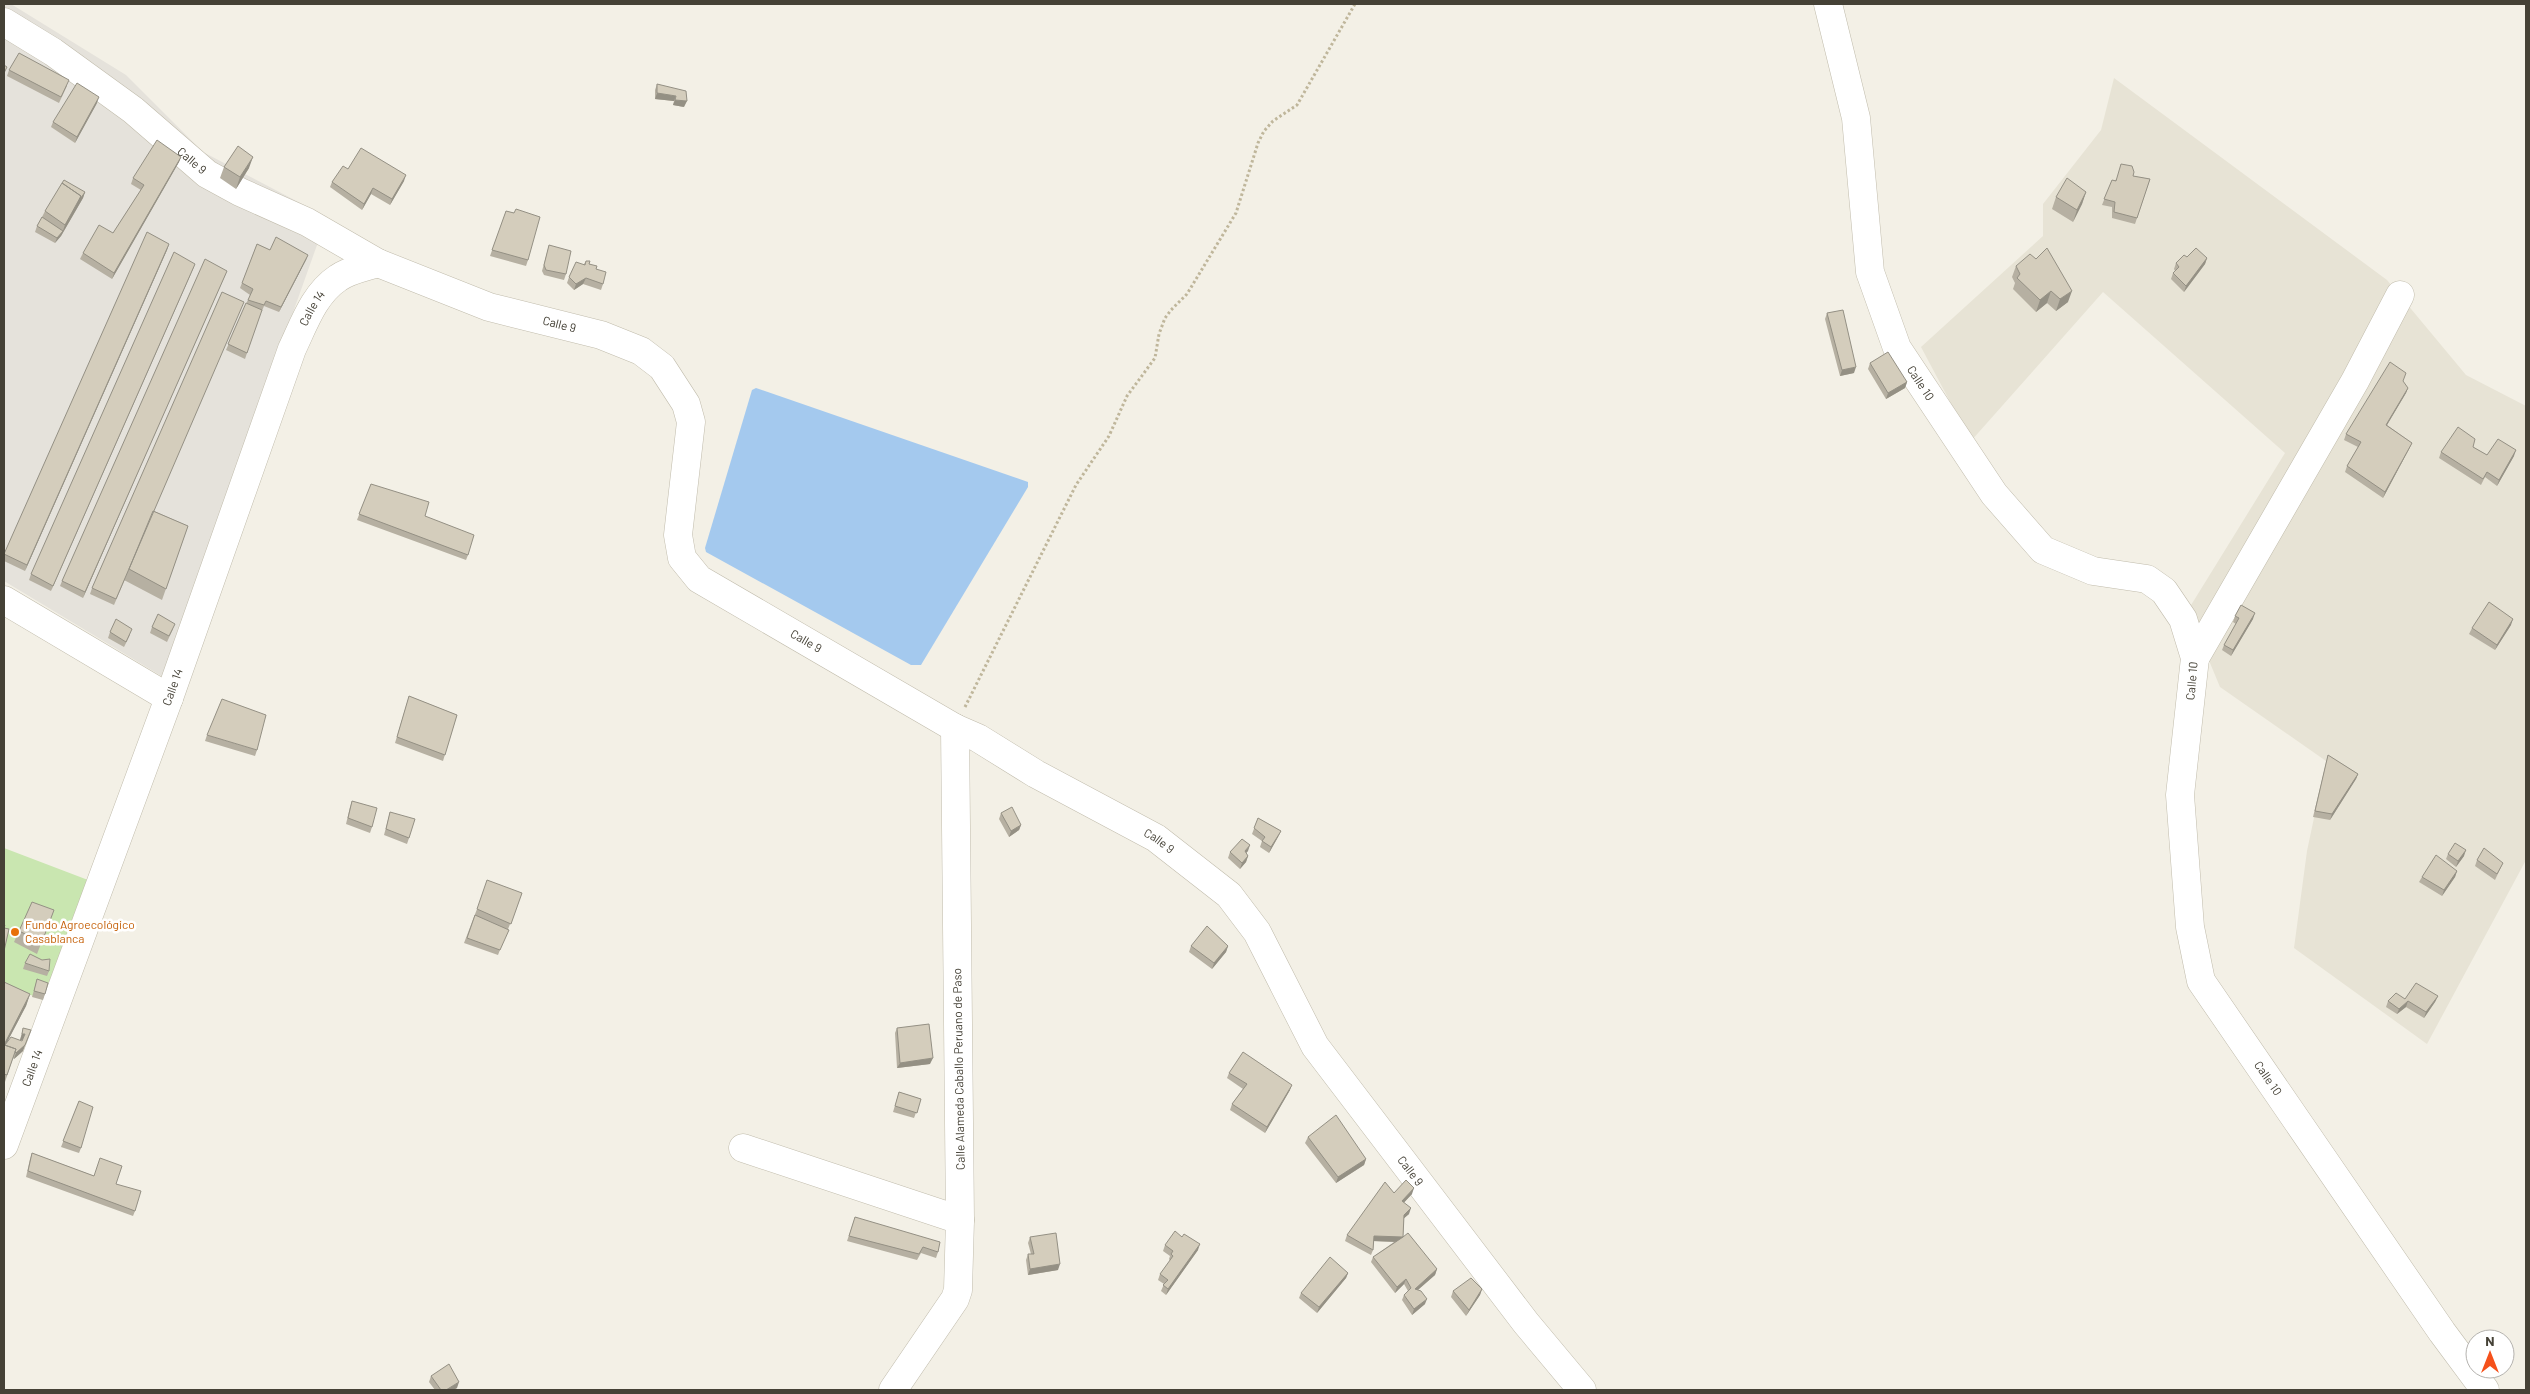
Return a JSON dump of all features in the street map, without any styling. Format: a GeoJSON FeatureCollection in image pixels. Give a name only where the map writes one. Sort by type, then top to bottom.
{"type":"FeatureCollection","features":[{"type":"Feature","properties":{"kind":"street","name":"Calle 10"},"geometry":{"type":"LineString","coordinates":[[1828,4],[1856,118],[1870,272],[1897,348],[1994,494],[2043,550],[2093,571],[2147,579],[2164,591],[2183,619],[2195,658],[2180,795],[2190,927],[2201,981],[2414,1291],[2485,1390]]}},
{"type":"Feature","properties":{"kind":"street","name":"Calle 9"},"geometry":{"type":"LineString","coordinates":[[4,22],[53,52],[133,110],[208,174],[240,192],[307,222],[378,263],[489,307],[601,335],[642,351],[662,367],[686,404],[691,422],[678,536],[682,558],[699,579],[955,728],[978,738],[1036,774],[1156,838],[1229,895],[1257,932],[1315,1046],[1526,1323],[1582,1390]]}},
{"type":"Feature","properties":{"kind":"street","name":"Calle 14"},"geometry":{"type":"LineString","coordinates":[[4,1145],[169,698],[292,349],[307,317],[326,288],[339,277],[378,263]]}},
{"type":"Feature","properties":{"kind":"street"},"geometry":{"type":"LineString","coordinates":[[2195,658],[2355,381],[2400,294]]}},
{"type":"Feature","properties":{"kind":"street"},"geometry":{"type":"LineString","coordinates":[[4,600],[169,698]]}},
{"type":"Feature","properties":{"kind":"street","name":"Calle Alameda Caballo Peruano de Paso"},"geometry":{"type":"LineString","coordinates":[[893,1390],[957,1295],[960,1220],[955,728]]}},
{"type":"Feature","properties":{"kind":"street"},"geometry":{"type":"LineString","coordinates":[[744,1148],[960,1220]]}},
{"type":"Feature","properties":{"kind":"path"},"geometry":{"type":"LineString","coordinates":[[955,728],[1076,485],[1109,436],[1127,396],[1155,358],[1159,334],[1165,318],[1187,294],[1236,213],[1258,143],[1264,131],[1273,121],[1297,105],[1354,4]]}},
{"type":"Feature","properties":{"kind":"shaded area"},"geometry":{"type":"Polygon","coordinates":[[[4,4],[11,4],[126,75],[203,152],[327,217],[163,677],[4,581],[4,4]]]}},
{"type":"Feature","properties":{"kind":"shaded area"},"geometry":{"type":"Polygon","coordinates":[[[2114,78],[2387,280],[2466,375],[2526,406],[2526,860],[2427,1044],[2294,948],[2307,851],[2326,761],[2220,687],[2188,610],[2285,453],[2103,292],[1971,441],[1921,347],[2043,236],[2043,204],[2101,130],[2114,78]]]}},
{"type":"Feature","properties":{"kind":"green space"},"geometry":{"type":"Polygon","coordinates":[[[4,848],[88,880],[43,1000],[4,984],[4,848]]]}},
{"type":"Feature","properties":{"kind":"water"},"geometry":{"type":"Polygon","coordinates":[[[756,388],[1028,482],[1028,487],[921,665],[911,665],[706,552],[705,548],[752,390],[756,388]]]}},
{"type":"Feature","properties":{"kind":"building"},"geometry":{"type":"Polygon","coordinates":[[[19,53],[69,80],[61,97],[9,70],[19,53]]]}},
{"type":"Feature","properties":{"kind":"building"},"geometry":{"type":"Polygon","coordinates":[[[77,83],[99,97],[77,137],[53,122],[77,83]]]}},
{"type":"Feature","properties":{"kind":"building"},"geometry":{"type":"Polygon","coordinates":[[[657,84],[686,91],[687,101],[675,100],[676,96],[657,93],[657,84]]]}},
{"type":"Feature","properties":{"kind":"building"},"geometry":{"type":"Polygon","coordinates":[[[157,140],[181,157],[114,273],[83,253],[99,225],[113,233],[144,185],[133,178],[157,140]]]}},
{"type":"Feature","properties":{"kind":"building"},"geometry":{"type":"Polygon","coordinates":[[[238,146],[253,157],[240,177],[224,167],[238,146]]]}},
{"type":"Feature","properties":{"kind":"building"},"geometry":{"type":"Polygon","coordinates":[[[361,148],[406,175],[392,199],[373,188],[364,204],[332,182],[343,166],[348,169],[361,148]]]}},
{"type":"Feature","properties":{"kind":"building"},"geometry":{"type":"Polygon","coordinates":[[[2121,164],[2132,166],[2133,176],[2150,179],[2137,218],[2114,212],[2115,202],[2104,199],[2112,180],[2116,181],[2121,164]]]}},
{"type":"Feature","properties":{"kind":"building"},"geometry":{"type":"Polygon","coordinates":[[[2067,178],[2086,192],[2077,210],[2056,197],[2067,178]]]}},
{"type":"Feature","properties":{"kind":"building"},"geometry":{"type":"Polygon","coordinates":[[[64,180],[85,192],[79,201],[81,196],[62,183],[64,180]]]}},
{"type":"Feature","properties":{"kind":"building"},"geometry":{"type":"Polygon","coordinates":[[[62,183],[81,196],[65,225],[45,211],[62,183]]]}},
{"type":"Feature","properties":{"kind":"building"},"geometry":{"type":"Polygon","coordinates":[[[516,209],[540,217],[528,260],[492,250],[506,211],[514,213],[516,209]]]}},
{"type":"Feature","properties":{"kind":"building"},"geometry":{"type":"Polygon","coordinates":[[[42,217],[63,231],[57,238],[37,226],[42,217]]]}},
{"type":"Feature","properties":{"kind":"building"},"geometry":{"type":"Polygon","coordinates":[[[147,232],[169,244],[27,565],[4,554],[147,232]]]}},
{"type":"Feature","properties":{"kind":"building"},"geometry":{"type":"Polygon","coordinates":[[[276,237],[308,255],[281,307],[266,301],[264,305],[248,300],[253,289],[242,283],[257,244],[270,250],[276,237]]]}},
{"type":"Feature","properties":{"kind":"building"},"geometry":{"type":"Polygon","coordinates":[[[549,245],[571,251],[566,274],[546,270],[544,265],[549,245]]]}},
{"type":"Feature","properties":{"kind":"building"},"geometry":{"type":"Polygon","coordinates":[[[2047,248],[2072,291],[2060,299],[2051,291],[2040,300],[2017,278],[2020,274],[2016,266],[2030,254],[2036,259],[2047,248]]]}},
{"type":"Feature","properties":{"kind":"building"},"geometry":{"type":"Polygon","coordinates":[[[2196,248],[2207,258],[2186,286],[2173,273],[2179,267],[2176,263],[2184,255],[2187,257],[2196,248]]]}},
{"type":"Feature","properties":{"kind":"building"},"geometry":{"type":"Polygon","coordinates":[[[174,252],[195,264],[53,586],[31,574],[174,252]]]}},
{"type":"Feature","properties":{"kind":"building"},"geometry":{"type":"Polygon","coordinates":[[[205,259],[227,271],[85,592],[62,581],[205,259]]]}},
{"type":"Feature","properties":{"kind":"building"},"geometry":{"type":"Polygon","coordinates":[[[586,261],[590,261],[589,264],[597,266],[596,269],[606,272],[603,284],[586,278],[576,284],[569,277],[576,262],[585,265],[586,261]]]}},
{"type":"Feature","properties":{"kind":"building"},"geometry":{"type":"Polygon","coordinates":[[[222,292],[244,302],[116,599],[92,588],[222,292]]]}},
{"type":"Feature","properties":{"kind":"building"},"geometry":{"type":"Polygon","coordinates":[[[246,303],[262,310],[247,353],[228,344],[246,303]]]}},
{"type":"Feature","properties":{"kind":"building"},"geometry":{"type":"Polygon","coordinates":[[[1843,310],[1856,367],[1842,370],[1827,313],[1843,310]]]}},
{"type":"Feature","properties":{"kind":"building"},"geometry":{"type":"Polygon","coordinates":[[[1888,352],[1907,382],[1888,393],[1870,363],[1888,352]]]}},
{"type":"Feature","properties":{"kind":"building"},"geometry":{"type":"Polygon","coordinates":[[[2390,362],[2406,373],[2403,381],[2408,388],[2386,425],[2412,443],[2385,492],[2347,466],[2361,442],[2346,434],[2390,362]]]}},
{"type":"Feature","properties":{"kind":"building"},"geometry":{"type":"Polygon","coordinates":[[[2458,427],[2475,439],[2473,447],[2487,455],[2498,439],[2516,450],[2499,480],[2487,472],[2483,479],[2441,452],[2458,427]]]}},
{"type":"Feature","properties":{"kind":"building"},"geometry":{"type":"Polygon","coordinates":[[[371,484],[429,502],[425,516],[474,535],[468,555],[359,514],[371,484]]]}},
{"type":"Feature","properties":{"kind":"building"},"geometry":{"type":"Polygon","coordinates":[[[153,511],[188,526],[166,589],[129,569],[153,511]]]}},
{"type":"Feature","properties":{"kind":"building"},"geometry":{"type":"Polygon","coordinates":[[[2489,602],[2513,619],[2497,645],[2472,628],[2489,602]]]}},
{"type":"Feature","properties":{"kind":"building"},"geometry":{"type":"Polygon","coordinates":[[[2241,605],[2255,613],[2233,650],[2224,645],[2239,618],[2235,616],[2241,605]]]}},
{"type":"Feature","properties":{"kind":"building"},"geometry":{"type":"Polygon","coordinates":[[[158,614],[175,624],[169,636],[152,627],[158,614]]]}},
{"type":"Feature","properties":{"kind":"building"},"geometry":{"type":"Polygon","coordinates":[[[116,619],[132,629],[126,642],[110,632],[116,619]]]}},
{"type":"Feature","properties":{"kind":"building"},"geometry":{"type":"Polygon","coordinates":[[[409,696],[457,715],[445,755],[397,737],[409,696]]]}},
{"type":"Feature","properties":{"kind":"building"},"geometry":{"type":"Polygon","coordinates":[[[222,699],[266,715],[257,750],[207,735],[222,699]]]}},
{"type":"Feature","properties":{"kind":"building"},"geometry":{"type":"Polygon","coordinates":[[[2328,755],[2358,774],[2332,814],[2315,811],[2328,755]]]}},
{"type":"Feature","properties":{"kind":"building"},"geometry":{"type":"Polygon","coordinates":[[[352,801],[377,808],[372,827],[348,818],[352,801]]]}},
{"type":"Feature","properties":{"kind":"building"},"geometry":{"type":"Polygon","coordinates":[[[1012,807],[1021,825],[1011,831],[1001,813],[1012,807]]]}},
{"type":"Feature","properties":{"kind":"building"},"geometry":{"type":"Polygon","coordinates":[[[390,812],[415,819],[409,838],[386,829],[390,812]]]}},
{"type":"Feature","properties":{"kind":"building"},"geometry":{"type":"Polygon","coordinates":[[[1258,818],[1281,831],[1271,847],[1262,841],[1265,837],[1254,828],[1258,818]]]}},
{"type":"Feature","properties":{"kind":"building"},"geometry":{"type":"Polygon","coordinates":[[[1242,839],[1250,845],[1245,851],[1248,856],[1242,863],[1230,852],[1242,839]]]}},
{"type":"Feature","properties":{"kind":"building"},"geometry":{"type":"Polygon","coordinates":[[[2455,843],[2466,850],[2458,861],[2448,854],[2455,843]]]}},
{"type":"Feature","properties":{"kind":"building"},"geometry":{"type":"Polygon","coordinates":[[[2484,848],[2503,863],[2497,874],[2477,860],[2484,848]]]}},
{"type":"Feature","properties":{"kind":"building"},"geometry":{"type":"Polygon","coordinates":[[[2436,855],[2457,871],[2444,890],[2422,877],[2436,855]]]}},
{"type":"Feature","properties":{"kind":"building"},"geometry":{"type":"Polygon","coordinates":[[[487,880],[522,893],[511,924],[477,909],[487,880]]]}},
{"type":"Feature","properties":{"kind":"building"},"geometry":{"type":"Polygon","coordinates":[[[32,902],[54,910],[42,942],[19,931],[32,902]]]}},
{"type":"Feature","properties":{"kind":"building"},"geometry":{"type":"Polygon","coordinates":[[[475,915],[509,930],[500,950],[467,938],[475,915]]]}},
{"type":"Feature","properties":{"kind":"building"},"geometry":{"type":"Polygon","coordinates":[[[1207,926],[1228,946],[1214,963],[1191,946],[1207,926]]]}},
{"type":"Feature","properties":{"kind":"building"},"geometry":{"type":"Polygon","coordinates":[[[4,928],[9,929],[4,951],[4,928]]]}},
{"type":"Feature","properties":{"kind":"building"},"geometry":{"type":"Polygon","coordinates":[[[30,954],[42,960],[50,959],[49,971],[25,963],[30,954]]]}},
{"type":"Feature","properties":{"kind":"building"},"geometry":{"type":"Polygon","coordinates":[[[37,979],[48,983],[45,994],[34,991],[37,979]]]}},
{"type":"Feature","properties":{"kind":"building"},"geometry":{"type":"Polygon","coordinates":[[[4,982],[30,994],[5,1043],[4,1042],[4,982]]]}},
{"type":"Feature","properties":{"kind":"building"},"geometry":{"type":"Polygon","coordinates":[[[2416,983],[2438,996],[2426,1012],[2408,1001],[2399,1009],[2388,1001],[2396,993],[2405,999],[2416,983]]]}},
{"type":"Feature","properties":{"kind":"building"},"geometry":{"type":"Polygon","coordinates":[[[929,1024],[933,1058],[900,1063],[897,1028],[929,1024]]]}},
{"type":"Feature","properties":{"kind":"building"},"geometry":{"type":"Polygon","coordinates":[[[23,1028],[31,1030],[25,1045],[16,1053],[16,1049],[5,1045],[11,1037],[22,1041],[25,1034],[22,1034],[23,1028]]]}},
{"type":"Feature","properties":{"kind":"building"},"geometry":{"type":"Polygon","coordinates":[[[4,1045],[16,1049],[7,1075],[4,1074],[4,1045]]]}},
{"type":"Feature","properties":{"kind":"building"},"geometry":{"type":"Polygon","coordinates":[[[1243,1052],[1292,1085],[1267,1127],[1232,1104],[1247,1084],[1229,1073],[1243,1052]]]}},
{"type":"Feature","properties":{"kind":"building"},"geometry":{"type":"Polygon","coordinates":[[[899,1092],[921,1099],[917,1113],[895,1106],[899,1092]]]}},
{"type":"Feature","properties":{"kind":"building"},"geometry":{"type":"Polygon","coordinates":[[[79,1101],[93,1107],[81,1148],[63,1141],[79,1101]]]}},
{"type":"Feature","properties":{"kind":"building"},"geometry":{"type":"Polygon","coordinates":[[[1336,1115],[1366,1159],[1338,1177],[1308,1137],[1336,1115]]]}},
{"type":"Feature","properties":{"kind":"building"},"geometry":{"type":"Polygon","coordinates":[[[32,1153],[94,1176],[100,1158],[122,1166],[116,1184],[141,1191],[135,1211],[28,1171],[32,1153]]]}},
{"type":"Feature","properties":{"kind":"building"},"geometry":{"type":"Polygon","coordinates":[[[1406,1180],[1414,1188],[1402,1201],[1411,1208],[1404,1215],[1403,1237],[1374,1236],[1373,1250],[1347,1235],[1385,1182],[1394,1193],[1406,1180]]]}},
{"type":"Feature","properties":{"kind":"building"},"geometry":{"type":"Polygon","coordinates":[[[855,1217],[940,1242],[938,1252],[923,1247],[919,1254],[849,1236],[855,1217]]]}},
{"type":"Feature","properties":{"kind":"building"},"geometry":{"type":"Polygon","coordinates":[[[1175,1231],[1182,1237],[1184,1234],[1200,1244],[1168,1289],[1163,1285],[1168,1280],[1160,1274],[1173,1256],[1171,1254],[1173,1251],[1165,1245],[1175,1231]]]}},
{"type":"Feature","properties":{"kind":"building"},"geometry":{"type":"Polygon","coordinates":[[[1056,1233],[1060,1264],[1030,1269],[1028,1254],[1034,1254],[1030,1237],[1056,1233]]]}},
{"type":"Feature","properties":{"kind":"building"},"geometry":{"type":"Polygon","coordinates":[[[1408,1233],[1437,1269],[1415,1289],[1421,1291],[1427,1299],[1414,1309],[1404,1295],[1411,1288],[1406,1279],[1397,1287],[1373,1257],[1408,1233]]]}},
{"type":"Feature","properties":{"kind":"building"},"geometry":{"type":"Polygon","coordinates":[[[1330,1257],[1348,1273],[1319,1307],[1301,1293],[1330,1257]]]}},
{"type":"Feature","properties":{"kind":"building"},"geometry":{"type":"Polygon","coordinates":[[[1471,1278],[1482,1289],[1469,1310],[1453,1291],[1471,1278]]]}},
{"type":"Feature","properties":{"kind":"building"},"geometry":{"type":"Polygon","coordinates":[[[449,1364],[459,1382],[446,1390],[441,1390],[431,1376],[449,1364]]]}},
{"type":"Feature","properties":{"kind":"place","name":"Fundo Agroecológico Casablanca"},"geometry":{"type":"Point","coordinates":[15,932]}}]}
